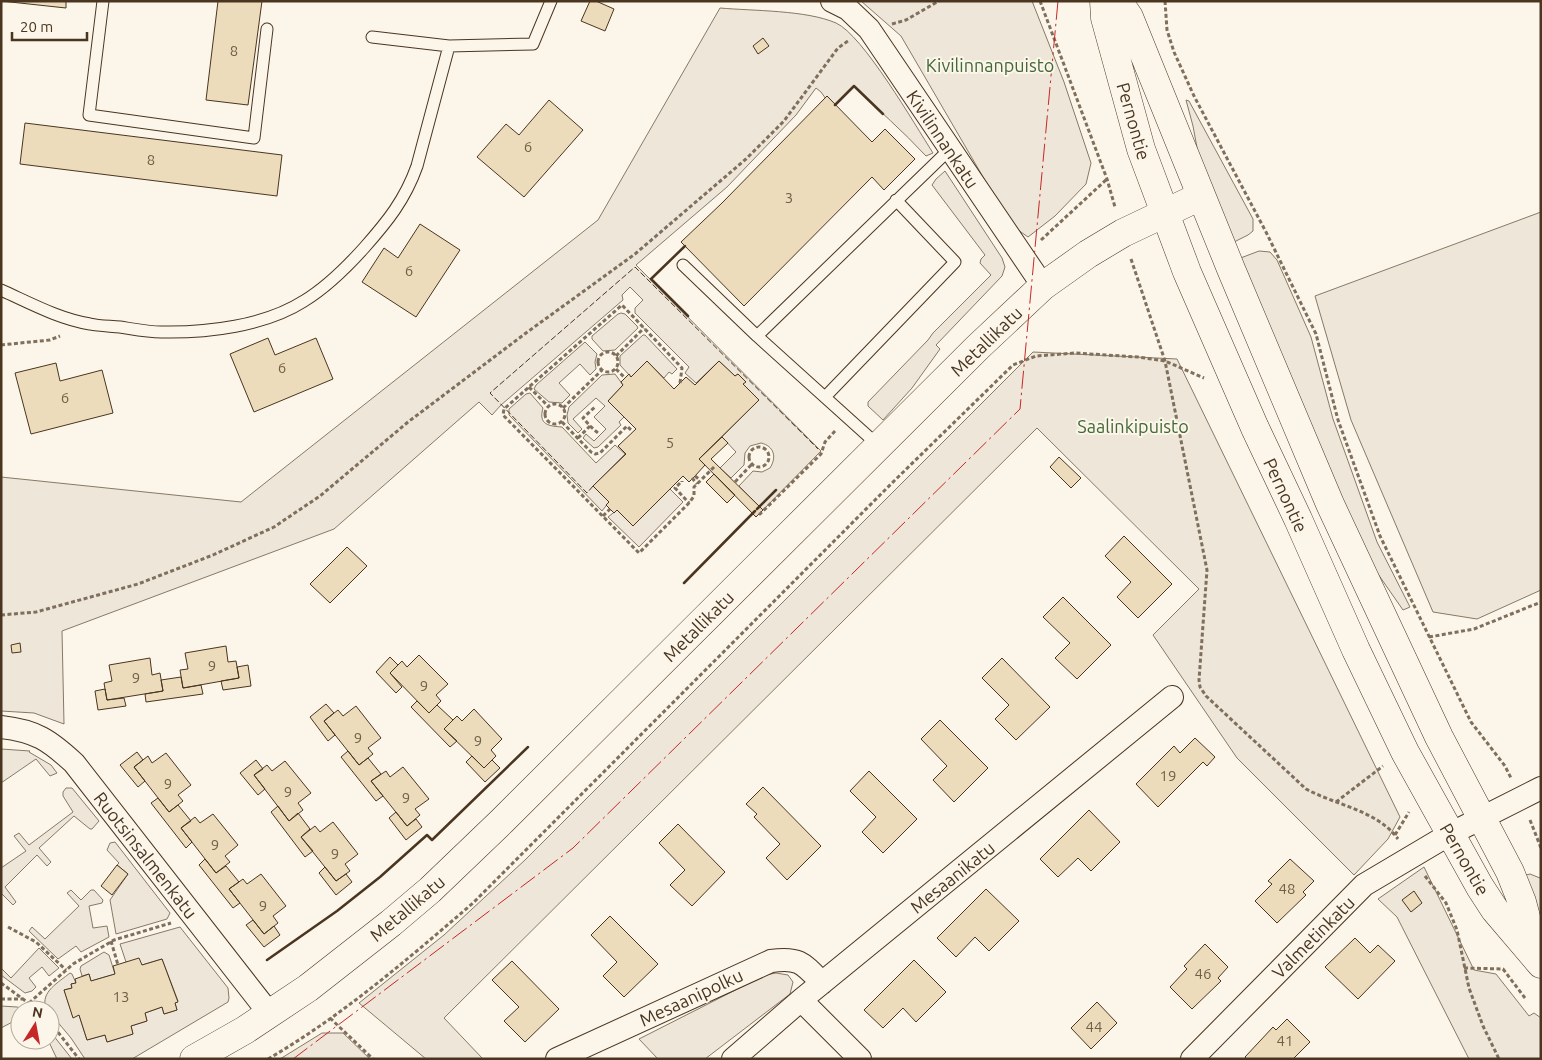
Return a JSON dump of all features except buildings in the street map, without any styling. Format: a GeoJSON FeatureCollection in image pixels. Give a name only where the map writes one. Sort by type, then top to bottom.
{"type":"FeatureCollection","features":[{"type":"Feature","properties":{"kind":"street","name":"Kivilinnankatu"},"geometry":{"type":"LineString","coordinates":[[832,1],[848,9],[869,29],[1043,286]]}},
{"type":"Feature","properties":{"kind":"street","name":"Pernontie"},"geometry":{"type":"LineString","coordinates":[[1104,1],[1105,18],[1141,149],[1164,213],[1187,272],[1248,411],[1356,650],[1406,752],[1480,887],[1495,910],[1539,961]]}},
{"type":"Feature","properties":{"kind":"street","name":"Pernontie"},"geometry":{"type":"LineString","coordinates":[[1118,1],[1129,18],[1330,504],[1439,737],[1510,872],[1522,902],[1539,961]]}},
{"type":"Feature","properties":{"kind":"street","name":"Metallikatu"},"geometry":{"type":"LineString","coordinates":[[194,1059],[244,1030],[308,988],[391,923],[440,881],[502,822],[978,347],[1043,286],[1088,254],[1123,233],[1201,196]]}},
{"type":"Feature","properties":{"kind":"street","name":"Mesaanikatu"},"geometry":{"type":"LineString","coordinates":[[733,1059],[801,1000],[1172,697]]}},
{"type":"Feature","properties":{"kind":"street","name":"Ruotsinsalmenkatu"},"geometry":{"type":"LineString","coordinates":[[1,727],[18,729],[42,737],[57,747],[74,764],[269,1013]]}},
{"type":"Feature","properties":{"kind":"street","name":"Valmetinkatu"},"geometry":{"type":"LineString","coordinates":[[1192,1059],[1364,885],[1410,856],[1482,816],[1541,788]]}},
{"type":"Feature","properties":{"kind":"street","name":"Mesaanipolku"},"geometry":{"type":"LineString","coordinates":[[557,1059],[771,961],[787,959],[796,961],[822,983]]}},
{"type":"Feature","properties":{"kind":"street"},"geometry":{"type":"LineString","coordinates":[[801,1000],[860,1059]]}},
{"type":"Feature","properties":{"kind":"lane"},"geometry":{"type":"LineString","coordinates":[[103,1],[89,115],[254,138],[267,29]]}},
{"type":"Feature","properties":{"kind":"lane"},"geometry":{"type":"LineString","coordinates":[[372,37],[449,46],[533,44],[551,1]]}},
{"type":"Feature","properties":{"kind":"lane"},"geometry":{"type":"LineString","coordinates":[[1,290],[50,313],[89,324],[160,332],[204,331],[249,322],[282,313],[304,302],[347,266],[397,209],[410,186],[417,166],[449,46]]}},
{"type":"Feature","properties":{"kind":"lane"},"geometry":{"type":"LineString","coordinates":[[757,336],[950,149]]}},
{"type":"Feature","properties":{"kind":"lane"},"geometry":{"type":"LineString","coordinates":[[825,397],[956,262],[896,200]]}},
{"type":"Feature","properties":{"kind":"lane"},"geometry":{"type":"LineString","coordinates":[[684,265],[757,336],[879,446]]}},
{"type":"Feature","properties":{"kind":"path"},"geometry":{"type":"LineString","coordinates":[[1040,1],[1107,179],[1165,361],[1207,570],[1200,688],[1206,696],[1306,789],[1370,816],[1395,835],[1446,903],[1457,930],[1469,988],[1483,1026],[1499,1059]]}},
{"type":"Feature","properties":{"kind":"path"},"geometry":{"type":"LineString","coordinates":[[1165,1],[1167,30],[1174,52],[1316,334],[1338,420],[1380,536],[1470,722],[1505,766],[1537,835],[1541,848]]}},
{"type":"Feature","properties":{"kind":"path"},"geometry":{"type":"LineString","coordinates":[[1,615],[36,612],[138,584],[213,555],[274,527],[320,496],[408,422],[635,254],[746,159],[784,120],[838,48],[858,34],[869,29],[906,20],[937,2]]}},
{"type":"Feature","properties":{"kind":"path"},"geometry":{"type":"LineString","coordinates":[[1041,240],[1107,179]]}},
{"type":"Feature","properties":{"kind":"path"},"geometry":{"type":"LineString","coordinates":[[680,382],[682,368],[622,305],[504,408],[504,416],[639,553],[689,503],[693,498],[694,488],[714,467]]}},
{"type":"Feature","properties":{"kind":"path"},"geometry":{"type":"LineString","coordinates":[[1,344],[50,340],[89,324]]}},
{"type":"Feature","properties":{"kind":"path"},"geometry":{"type":"LineString","coordinates":[[616,356],[644,328]]}},
{"type":"Feature","properties":{"kind":"path"},"geometry":{"type":"LineString","coordinates":[[607,352],[616,356],[618,362],[616,369],[611,372],[602,370],[598,364],[601,355],[607,352]]}},
{"type":"Feature","properties":{"kind":"path"},"geometry":{"type":"LineString","coordinates":[[268,1059],[330,1018],[402,963],[480,896],[892,483],[1013,365],[1036,356],[1075,353],[1138,357],[1165,361],[1206,378]]}},
{"type":"Feature","properties":{"kind":"path"},"geometry":{"type":"LineString","coordinates":[[616,369],[625,378]]}},
{"type":"Feature","properties":{"kind":"path"},"geometry":{"type":"LineString","coordinates":[[563,408],[602,370]]}},
{"type":"Feature","properties":{"kind":"path"},"geometry":{"type":"LineString","coordinates":[[529,387],[549,407]]}},
{"type":"Feature","properties":{"kind":"path"},"geometry":{"type":"LineString","coordinates":[[556,404],[563,408],[565,416],[562,422],[556,424],[547,421],[545,414],[549,407],[556,404]]}},
{"type":"Feature","properties":{"kind":"path"},"geometry":{"type":"LineString","coordinates":[[596,406],[583,418],[598,433]]}},
{"type":"Feature","properties":{"kind":"path"},"geometry":{"type":"LineString","coordinates":[[759,513],[821,454],[825,442],[848,418]]}},
{"type":"Feature","properties":{"kind":"path"},"geometry":{"type":"LineString","coordinates":[[562,422],[591,452],[598,454],[627,426],[632,432]]}},
{"type":"Feature","properties":{"kind":"path"},"geometry":{"type":"LineString","coordinates":[[578,438],[590,426]]}},
{"type":"Feature","properties":{"kind":"path"},"geometry":{"type":"LineString","coordinates":[[757,447],[766,450],[769,455],[766,464],[760,467],[752,464],[749,457],[751,451],[757,447]]}},
{"type":"Feature","properties":{"kind":"path"},"geometry":{"type":"LineString","coordinates":[[735,482],[752,464]]}},
{"type":"Feature","properties":{"kind":"path"},"geometry":{"type":"LineString","coordinates":[[693,477],[699,482]]}},
{"type":"Feature","properties":{"kind":"path"},"geometry":{"type":"LineString","coordinates":[[681,482],[675,488],[689,503]]}},
{"type":"Feature","properties":{"kind":"path"},"geometry":{"type":"LineString","coordinates":[[603,516],[610,509]]}},
{"type":"Feature","properties":{"kind":"path"},"geometry":{"type":"LineString","coordinates":[[1429,637],[1474,629],[1541,602]]}},
{"type":"Feature","properties":{"kind":"path"},"geometry":{"type":"LineString","coordinates":[[1336,802],[1387,764]]}},
{"type":"Feature","properties":{"kind":"path"},"geometry":{"type":"LineString","coordinates":[[1537,835],[1541,832]]}},
{"type":"Feature","properties":{"kind":"path"},"geometry":{"type":"LineString","coordinates":[[446,913],[452,920]]}},
{"type":"Feature","properties":{"kind":"path"},"geometry":{"type":"LineString","coordinates":[[32,1000],[73,964],[112,941],[165,926],[178,920]]}},
{"type":"Feature","properties":{"kind":"path"},"geometry":{"type":"LineString","coordinates":[[8,927],[36,942],[66,970]]}},
{"type":"Feature","properties":{"kind":"path"},"geometry":{"type":"LineString","coordinates":[[112,941],[118,965]]}},
{"type":"Feature","properties":{"kind":"path"},"geometry":{"type":"LineString","coordinates":[[1464,968],[1503,969],[1525,998]]}},
{"type":"Feature","properties":{"kind":"path"},"geometry":{"type":"LineString","coordinates":[[1,984],[24,1000]]}},
{"type":"Feature","properties":{"kind":"path"},"geometry":{"type":"LineString","coordinates":[[1,999],[24,1000]]}},
{"type":"Feature","properties":{"kind":"path"},"geometry":{"type":"LineString","coordinates":[[330,1018],[373,1059]]}},
{"type":"Feature","properties":{"kind":"path"},"geometry":{"type":"LineString","coordinates":[[60,1033],[79,1059]]}},
{"type":"Feature","properties":{"kind":"green space","name":"Kivilinnanpuisto"},"geometry":{"type":"Polygon","coordinates":[[[861,1],[1032,1],[1064,82],[1091,163],[1086,184],[1055,216],[1028,237],[1011,225],[901,36],[861,1]]]}},
{"type":"Feature","properties":{"kind":"green space"},"geometry":{"type":"Polygon","coordinates":[[[720,8],[795,13],[836,23],[860,44],[874,62],[933,153],[926,156],[854,86],[835,105],[827,96],[826,99],[816,88],[796,115],[727,187],[636,265],[821,451],[763,510],[739,486],[753,471],[762,472],[770,468],[774,456],[769,447],[761,443],[750,446],[745,453],[744,465],[731,478],[720,468],[736,452],[722,437],[759,400],[743,384],[745,381],[738,374],[735,376],[719,361],[696,383],[685,373],[689,367],[635,313],[635,308],[643,300],[630,287],[622,295],[623,300],[501,405],[492,415],[479,402],[334,529],[62,631],[64,724],[34,713],[1,711],[1,477],[241,502],[598,220],[720,8]]]}},
{"type":"Feature","properties":{"kind":"green space"},"geometry":{"type":"Polygon","coordinates":[[[1186,100],[1189,101],[1253,219],[1253,231],[1232,243],[1200,164],[1186,100]]]}},
{"type":"Feature","properties":{"kind":"green space"},"geometry":{"type":"Polygon","coordinates":[[[945,171],[1002,258],[1005,267],[1002,276],[936,345],[940,349],[912,388],[883,420],[868,406],[868,402],[991,275],[980,263],[985,255],[932,185],[945,171]]]}},
{"type":"Feature","properties":{"kind":"green space"},"geometry":{"type":"Polygon","coordinates":[[[1541,212],[1541,590],[1477,619],[1433,612],[1351,420],[1315,296],[1541,212]]]}},
{"type":"Feature","properties":{"kind":"green space"},"geometry":{"type":"Polygon","coordinates":[[[1259,251],[1270,252],[1277,260],[1311,337],[1333,419],[1377,542],[1410,607],[1403,610],[1362,551],[1238,259],[1259,251]]]}},
{"type":"Feature","properties":{"kind":"green space"},"geometry":{"type":"Polygon","coordinates":[[[621,313],[625,314],[638,328],[615,350],[603,351],[592,339],[592,336],[621,313]]]}},
{"type":"Feature","properties":{"kind":"green space"},"geometry":{"type":"Polygon","coordinates":[[[643,335],[677,369],[672,374],[669,372],[664,378],[647,361],[631,377],[620,365],[620,356],[643,335]]]}},
{"type":"Feature","properties":{"kind":"green space"},"geometry":{"type":"Polygon","coordinates":[[[585,342],[597,354],[596,369],[590,375],[580,364],[559,383],[570,395],[562,403],[549,402],[534,389],[536,385],[585,342]]]}},
{"type":"Feature","properties":{"kind":"green space","name":"Saalinkipuisto"},"geometry":{"type":"Polygon","coordinates":[[[1033,352],[1177,359],[1400,817],[1388,839],[1354,875],[1237,758],[1153,635],[1199,589],[1037,428],[444,1018],[483,1059],[426,1059],[359,1003],[444,935],[525,860],[1033,352]]]}},
{"type":"Feature","properties":{"kind":"green space"},"geometry":{"type":"Polygon","coordinates":[[[615,374],[623,385],[608,401],[624,417],[619,422],[621,425],[598,447],[594,448],[583,438],[586,434],[594,441],[606,429],[594,417],[605,406],[596,398],[573,419],[582,429],[578,433],[568,423],[569,407],[602,375],[615,374]]]}},
{"type":"Feature","properties":{"kind":"green space"},"geometry":{"type":"Polygon","coordinates":[[[530,393],[543,408],[543,421],[549,425],[562,427],[596,463],[615,445],[625,454],[593,486],[609,502],[602,511],[509,415],[509,409],[526,394],[530,393]]]}},
{"type":"Feature","properties":{"kind":"green space"},"geometry":{"type":"Polygon","coordinates":[[[670,489],[683,502],[639,547],[608,517],[617,510],[633,526],[670,489]]]}},
{"type":"Feature","properties":{"kind":"green space"},"geometry":{"type":"Polygon","coordinates":[[[1,749],[30,751],[51,765],[57,773],[50,776],[36,759],[1,783],[1,749]]]}},
{"type":"Feature","properties":{"kind":"green space"},"geometry":{"type":"Polygon","coordinates":[[[66,788],[72,788],[99,821],[90,829],[74,816],[39,848],[51,862],[47,866],[37,855],[5,887],[16,902],[13,905],[1,895],[1,868],[26,851],[14,836],[19,833],[29,845],[73,812],[63,796],[66,788]]]}},
{"type":"Feature","properties":{"kind":"green space"},"geometry":{"type":"Polygon","coordinates":[[[115,842],[170,913],[167,919],[116,934],[110,900],[128,874],[117,865],[119,863],[107,850],[110,843],[115,842]]]}},
{"type":"Feature","properties":{"kind":"green space"},"geometry":{"type":"Polygon","coordinates":[[[1424,867],[1474,970],[1496,974],[1529,1016],[1534,1013],[1541,1018],[1541,1059],[1469,1059],[1397,917],[1378,899],[1424,867]]]}},
{"type":"Feature","properties":{"kind":"green space"},"geometry":{"type":"Polygon","coordinates":[[[1530,874],[1541,880],[1541,918],[1526,888],[1526,875],[1530,874]]]}},
{"type":"Feature","properties":{"kind":"green space"},"geometry":{"type":"Polygon","coordinates":[[[71,890],[81,900],[91,890],[94,890],[103,900],[102,903],[89,906],[93,928],[107,926],[109,937],[81,952],[76,946],[58,959],[29,931],[32,927],[45,939],[79,906],[67,893],[71,890]]]}},
{"type":"Feature","properties":{"kind":"green space"},"geometry":{"type":"Polygon","coordinates":[[[180,927],[228,988],[228,1002],[132,1059],[85,1059],[60,1025],[60,1000],[45,1000],[48,992],[70,973],[76,983],[71,984],[72,988],[64,990],[73,1017],[79,1015],[87,1040],[105,1035],[107,1042],[133,1034],[131,1026],[147,1021],[145,1013],[162,1007],[164,1014],[177,1010],[175,1003],[178,1001],[162,959],[142,965],[126,962],[120,944],[180,927]]]}},
{"type":"Feature","properties":{"kind":"green space"},"geometry":{"type":"Polygon","coordinates":[[[39,948],[59,968],[49,976],[42,967],[29,978],[36,987],[32,991],[25,993],[1,975],[1,968],[11,978],[39,948]]]}},
{"type":"Feature","properties":{"kind":"green space"},"geometry":{"type":"Polygon","coordinates":[[[104,952],[109,955],[115,974],[91,981],[89,974],[82,976],[81,966],[104,952]]]}},
{"type":"Feature","properties":{"kind":"green space"},"geometry":{"type":"Polygon","coordinates":[[[776,973],[788,975],[793,982],[790,994],[705,1059],[658,1059],[639,1039],[765,975],[776,973]]]}},
{"type":"Feature","properties":{"kind":"green space"},"geometry":{"type":"Polygon","coordinates":[[[1,1006],[10,1007],[10,1023],[1,1028],[1,1006]]]}},
{"type":"Feature","properties":{"kind":"green space"},"geometry":{"type":"Polygon","coordinates":[[[322,1033],[343,1033],[370,1059],[280,1059],[322,1033]]]}},
{"type":"Feature","properties":{"kind":"green space"},"geometry":{"type":"Polygon","coordinates":[[[60,1044],[72,1059],[57,1059],[53,1050],[60,1050],[60,1044]]]}},
{"type":"Feature","properties":{"kind":"fence"},"geometry":{"type":"LineString","coordinates":[[593,486],[587,493],[490,393],[635,267],[818,449]]}},
{"type":"Feature","properties":{"kind":"wall"},"geometry":{"type":"LineString","coordinates":[[835,105],[854,86],[883,114]]}},
{"type":"Feature","properties":{"kind":"wall"},"geometry":{"type":"LineString","coordinates":[[685,246],[651,279],[688,316]]}},
{"type":"Feature","properties":{"kind":"wall"},"geometry":{"type":"LineString","coordinates":[[757,509],[776,490]]}},
{"type":"Feature","properties":{"kind":"wall"},"geometry":{"type":"LineString","coordinates":[[684,583],[755,511]]}},
{"type":"Feature","properties":{"kind":"wall"},"geometry":{"type":"LineString","coordinates":[[267,960],[337,911],[380,877],[427,835],[432,840],[528,747]]}},
{"type":"Feature","properties":{"kind":"power"},"geometry":{"type":"LineString","coordinates":[[293,1059],[573,848],[1020,409],[1058,1]]}}]}
